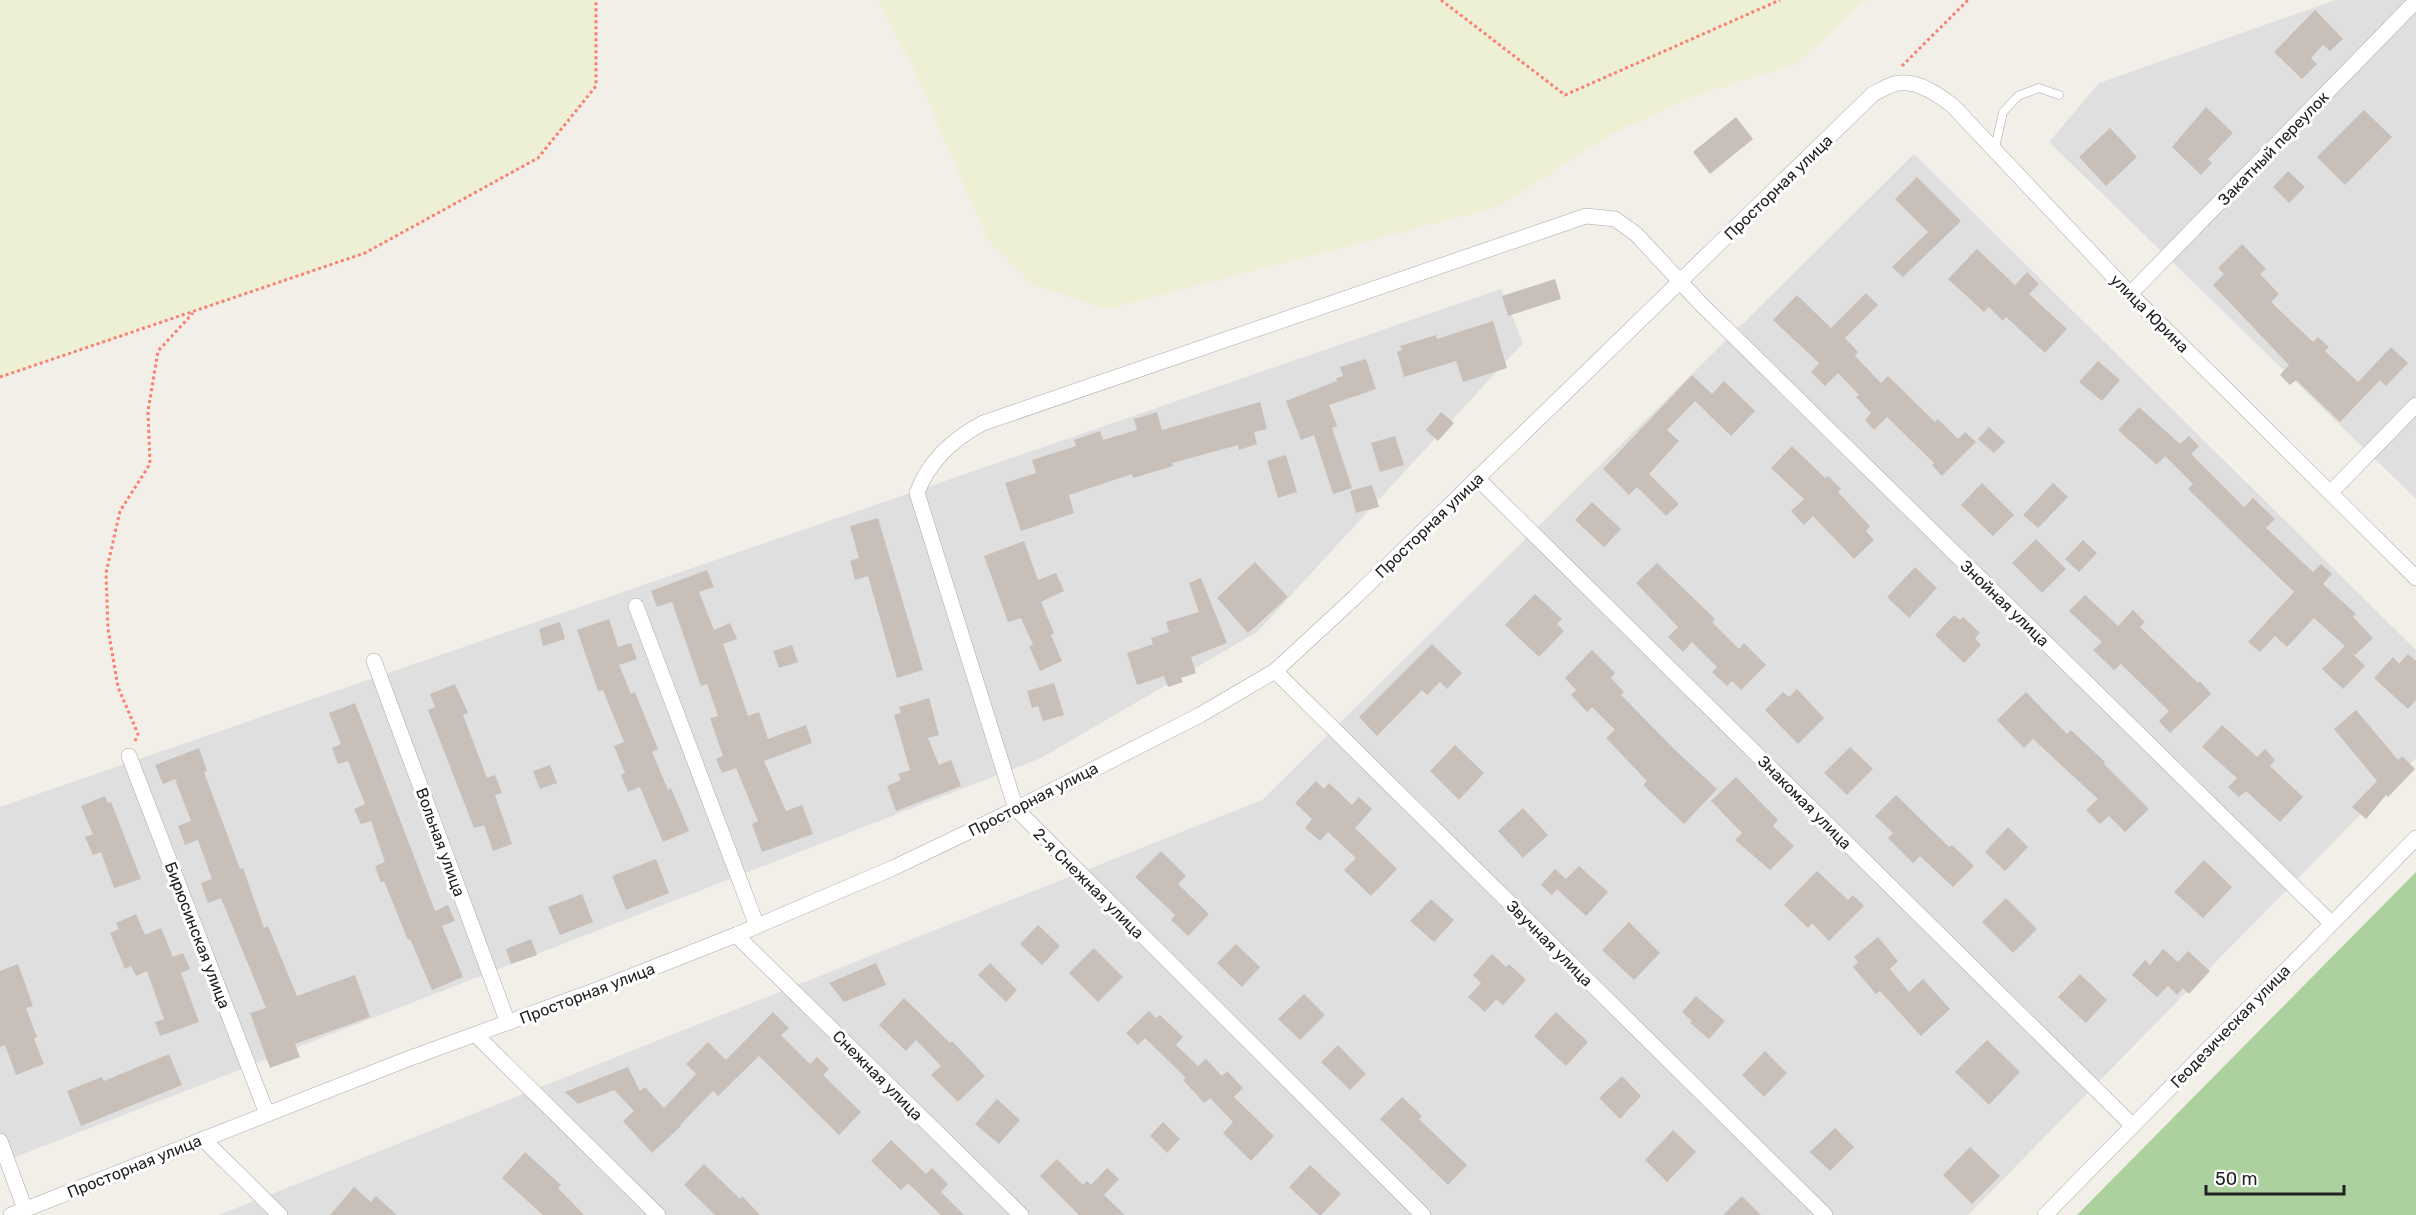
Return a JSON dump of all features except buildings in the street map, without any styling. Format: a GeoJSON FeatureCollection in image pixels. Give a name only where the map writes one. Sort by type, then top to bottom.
{"type":"FeatureCollection","features":[{"type":"Feature","properties":{"kind":"street","name":"Закатный переулок"},"geometry":{"type":"LineString","coordinates":[[2130,294],[2416,1]]}},
{"type":"Feature","properties":{"kind":"street","name":"улица Юрина"},"geometry":{"type":"LineString","coordinates":[[1873,94],[1899,82],[1922,87],[1939,95],[1953,106],[2130,294],[2416,578]]}},
{"type":"Feature","properties":{"kind":"street","name":"Просторная улица"},"geometry":{"type":"LineString","coordinates":[[10,1215],[736,935],[893,868],[1016,809],[1200,714],[1275,671],[1354,598],[1873,94]]}},
{"type":"Feature","properties":{"kind":"street","name":"Знойная улица"},"geometry":{"type":"LineString","coordinates":[[959,436],[994,419],[1586,216],[1615,219],[1636,234],[1678,282],[2331,923]]}},
{"type":"Feature","properties":{"kind":"street"},"geometry":{"type":"LineString","coordinates":[[2331,492],[2416,405]]}},
{"type":"Feature","properties":{"kind":"street","name":"2-я Снежная улица"},"geometry":{"type":"LineString","coordinates":[[959,436],[924,474],[917,493],[1016,809],[1423,1215]]}},
{"type":"Feature","properties":{"kind":"street","name":"Знакомая улица"},"geometry":{"type":"LineString","coordinates":[[1477,478],[2133,1125]]}},
{"type":"Feature","properties":{"kind":"street"},"geometry":{"type":"LineString","coordinates":[[636,606],[757,926]]}},
{"type":"Feature","properties":{"kind":"street","name":"Вольная улица"},"geometry":{"type":"LineString","coordinates":[[374,661],[508,1023]]}},
{"type":"Feature","properties":{"kind":"street","name":"Звучная улица"},"geometry":{"type":"LineString","coordinates":[[1275,671],[1825,1215]]}},
{"type":"Feature","properties":{"kind":"street","name":"Бирюсинская улица"},"geometry":{"type":"LineString","coordinates":[[129,756],[267,1114]]}},
{"type":"Feature","properties":{"kind":"street","name":"Геодезическая улица"},"geometry":{"type":"LineString","coordinates":[[2045,1215],[2416,838]]}},
{"type":"Feature","properties":{"kind":"street","name":"Снежная улица"},"geometry":{"type":"LineString","coordinates":[[736,935],[1021,1215]]}},
{"type":"Feature","properties":{"kind":"street"},"geometry":{"type":"LineString","coordinates":[[476,1035],[658,1215]]}},
{"type":"Feature","properties":{"kind":"street"},"geometry":{"type":"LineString","coordinates":[[203,1139],[280,1215]]}},
{"type":"Feature","properties":{"kind":"street"},"geometry":{"type":"LineString","coordinates":[[0,1141],[25,1209]]}},
{"type":"Feature","properties":{"kind":"lane"},"geometry":{"type":"LineString","coordinates":[[1995,150],[2003,112],[2018,96],[2039,88],[2059,95]]}},
{"type":"Feature","properties":{"kind":"path"},"geometry":{"type":"LineString","coordinates":[[0,377],[365,253],[538,158],[596,86],[596,0]]}},
{"type":"Feature","properties":{"kind":"path"},"geometry":{"type":"LineString","coordinates":[[1441,0],[1565,95],[1780,0]]}},
{"type":"Feature","properties":{"kind":"path"},"geometry":{"type":"LineString","coordinates":[[1896,71],[1968,0]]}},
{"type":"Feature","properties":{"kind":"path"},"geometry":{"type":"LineString","coordinates":[[129,756],[138,734],[118,687],[108,629],[106,573],[120,510],[150,464],[148,411],[158,351],[194,311]]}},
{"type":"Feature","properties":{"kind":"shaded area"},"geometry":{"type":"Polygon","coordinates":[[[2336,0],[2416,0],[2416,499],[2049,142],[2099,83],[2336,0]]]}},
{"type":"Feature","properties":{"kind":"shaded area"},"geometry":{"type":"Polygon","coordinates":[[[1914,154],[2416,650],[2416,758],[1968,1215],[219,1215],[1262,800],[1914,154]]]}},
{"type":"Feature","properties":{"kind":"shaded area"},"geometry":{"type":"Polygon","coordinates":[[[1501,289],[1523,343],[1257,632],[1041,758],[0,1163],[0,807],[1501,289]]]}},
{"type":"Feature","properties":{"kind":"green space"},"geometry":{"type":"Polygon","coordinates":[[[0,0],[596,0],[596,86],[538,158],[365,253],[0,377],[0,0]]]}},
{"type":"Feature","properties":{"kind":"green space"},"geometry":{"type":"Polygon","coordinates":[[[877,0],[1865,0],[1798,63],[1695,96],[1615,132],[1498,207],[1107,309],[1033,285],[988,241],[912,64],[877,0]]]}},
{"type":"Feature","properties":{"kind":"green space"},"geometry":{"type":"Polygon","coordinates":[[[2416,872],[2416,1215],[2077,1215],[2416,872]]]}}]}
